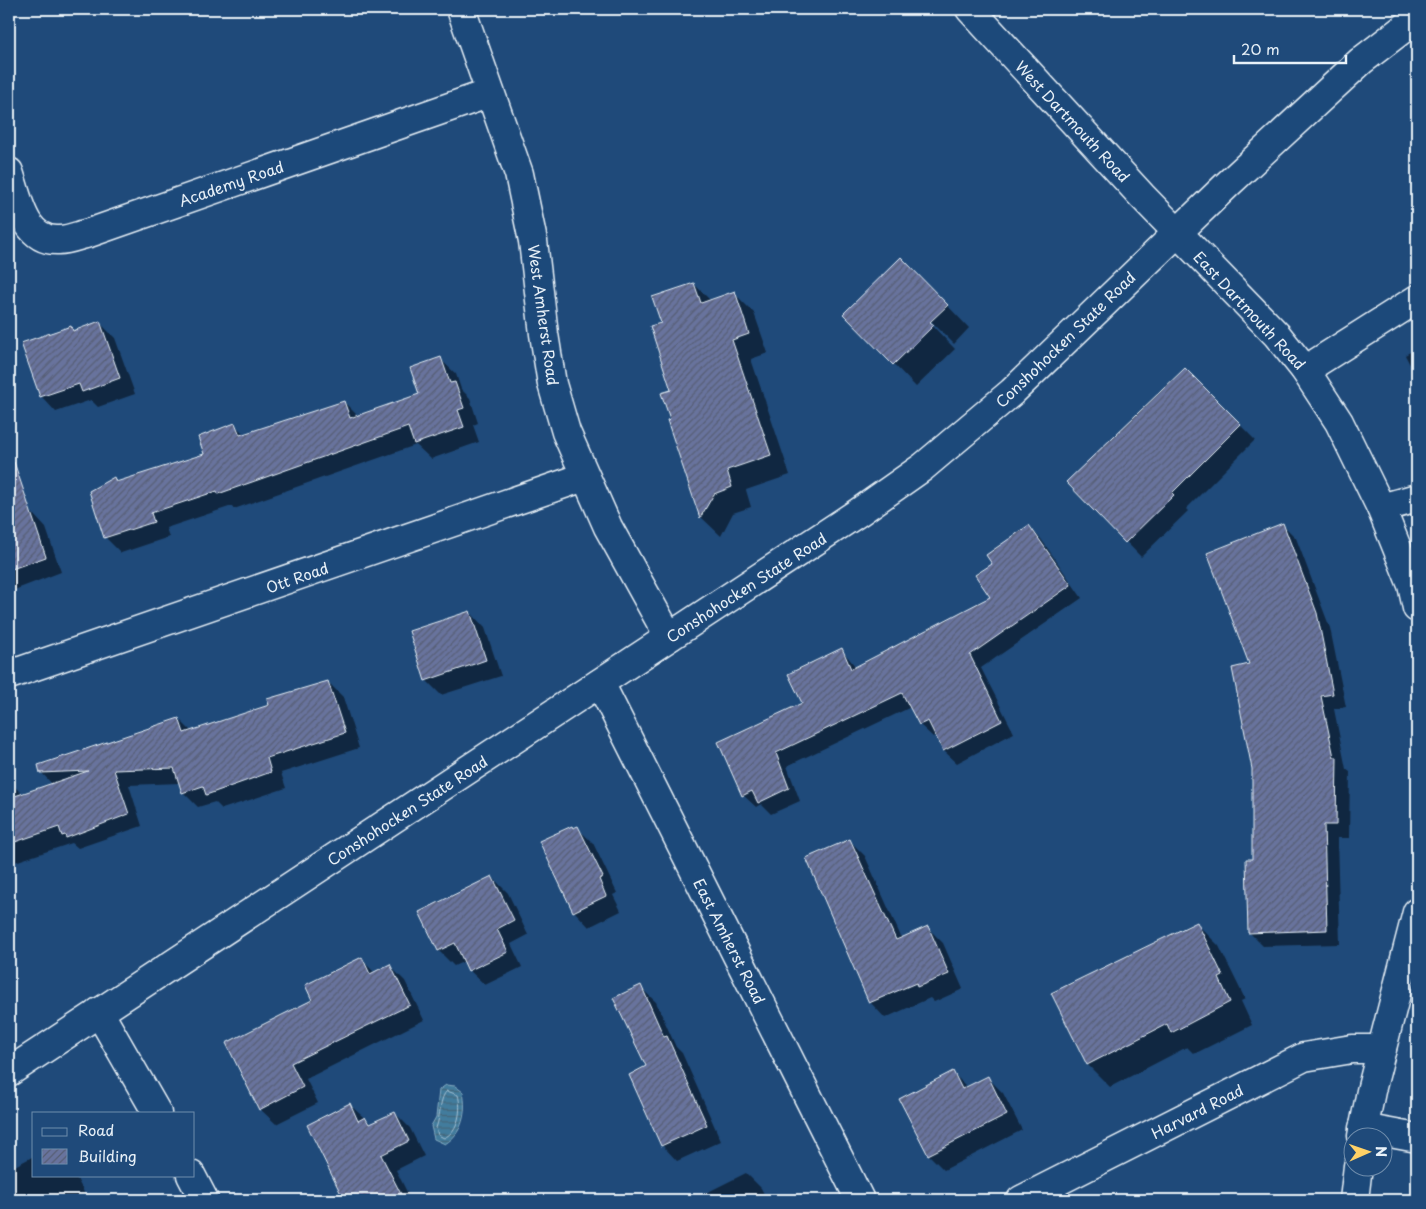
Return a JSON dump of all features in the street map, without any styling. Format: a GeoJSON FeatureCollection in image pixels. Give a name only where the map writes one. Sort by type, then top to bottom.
{"type":"FeatureCollection","features":[{"type":"Feature","properties":{"kind":"street","name":"West Amherst Road"},"geometry":{"type":"LineString","coordinates":[[461,9],[519,174],[533,241],[552,384],[566,432],[584,477],[608,527],[669,637]]}},
{"type":"Feature","properties":{"kind":"street","name":"West Dartmouth Road"},"geometry":{"type":"LineString","coordinates":[[970,9],[1177,232]]}},
{"type":"Feature","properties":{"kind":"street","name":"Conshohocken State Road"},"geometry":{"type":"LineString","coordinates":[[9,1072],[859,512],[923,467],[1012,392],[1177,232],[1361,61],[1417,18]]}},
{"type":"Feature","properties":{"kind":"street","name":"Academy Road"},"geometry":{"type":"LineString","coordinates":[[9,172],[25,219],[35,234],[46,240],[60,240],[89,233],[490,93]]}},
{"type":"Feature","properties":{"kind":"street","name":"East Dartmouth Road"},"geometry":{"type":"LineString","coordinates":[[1177,232],[1277,335],[1305,370],[1339,422],[1382,508],[1412,585],[1417,608]]}},
{"type":"Feature","properties":{"kind":"street"},"geometry":{"type":"LineString","coordinates":[[1305,370],[1417,299]]}},
{"type":"Feature","properties":{"kind":"street","name":"Ott Road"},"geometry":{"type":"LineString","coordinates":[[9,675],[584,477]]}},
{"type":"Feature","properties":{"kind":"street"},"geometry":{"type":"LineString","coordinates":[[1382,508],[1417,498]]}},
{"type":"Feature","properties":{"kind":"street","name":"East Amherst Road"},"geometry":{"type":"LineString","coordinates":[[600,683],[860,1200]]}},
{"type":"Feature","properties":{"kind":"street"},"geometry":{"type":"LineString","coordinates":[[1363,1126],[1417,912]]}},
{"type":"Feature","properties":{"kind":"street"},"geometry":{"type":"LineString","coordinates":[[100,1012],[156,1112]]}},
{"type":"Feature","properties":{"kind":"street","name":"Harvard Road"},"geometry":{"type":"LineString","coordinates":[[1021,1200],[1304,1057],[1352,1049],[1382,1049]]}},
{"type":"Feature","properties":{"kind":"street"},"geometry":{"type":"LineString","coordinates":[[1394,1135],[1417,1138]]}},
{"type":"Feature","properties":{"kind":"street"},"geometry":{"type":"LineString","coordinates":[[192,1176],[204,1200]]}},
{"type":"Feature","properties":{"kind":"street"},"geometry":{"type":"LineString","coordinates":[[1354,1200],[1357,1176]]}},
{"type":"Feature","properties":{"kind":"water"},"geometry":{"type":"Polygon","coordinates":[[[446,1085],[455,1086],[463,1092],[464,1114],[460,1128],[445,1144],[434,1139],[431,1126],[436,1117],[439,1090],[446,1085]]]}},
{"type":"Feature","properties":{"kind":"building"},"geometry":{"type":"Polygon","coordinates":[[[901,257],[948,305],[930,322],[934,325],[893,365],[843,314],[901,257]]]}},
{"type":"Feature","properties":{"kind":"building"},"geometry":{"type":"Polygon","coordinates":[[[694,283],[701,303],[735,291],[749,334],[732,340],[771,455],[727,470],[732,487],[714,494],[700,518],[667,420],[670,419],[661,393],[671,390],[650,326],[661,323],[652,297],[694,283]]]}},
{"type":"Feature","properties":{"kind":"building"},"geometry":{"type":"Polygon","coordinates":[[[100,321],[120,378],[82,392],[79,384],[40,397],[21,343],[71,326],[73,331],[100,321]]]}},
{"type":"Feature","properties":{"kind":"building"},"geometry":{"type":"Polygon","coordinates":[[[441,357],[450,383],[455,382],[464,408],[458,410],[464,427],[414,444],[408,427],[218,494],[217,491],[151,513],[154,522],[104,538],[89,491],[114,477],[116,482],[204,454],[198,437],[235,423],[240,435],[344,401],[350,418],[419,394],[410,368],[441,357]]]}},
{"type":"Feature","properties":{"kind":"building"},"geometry":{"type":"Polygon","coordinates":[[[1185,368],[1241,424],[1172,493],[1174,495],[1125,543],[1066,482],[1185,368]]]}},
{"type":"Feature","properties":{"kind":"building"},"geometry":{"type":"Polygon","coordinates":[[[14,462],[46,557],[9,570],[9,463],[14,462]]]}},
{"type":"Feature","properties":{"kind":"building"},"geometry":{"type":"Polygon","coordinates":[[[1283,523],[1317,613],[1333,694],[1321,696],[1334,757],[1337,757],[1336,825],[1324,825],[1327,930],[1248,933],[1246,859],[1252,859],[1252,769],[1232,668],[1249,664],[1207,553],[1283,523]]]}},
{"type":"Feature","properties":{"kind":"building"},"geometry":{"type":"Polygon","coordinates":[[[1029,525],[1071,585],[970,655],[1002,721],[943,751],[928,721],[919,725],[902,693],[776,753],[789,788],[758,803],[752,791],[742,796],[718,742],[802,703],[788,674],[842,648],[851,669],[990,597],[975,575],[992,564],[986,555],[1029,525]]]}},
{"type":"Feature","properties":{"kind":"building"},"geometry":{"type":"Polygon","coordinates":[[[470,611],[486,660],[425,681],[409,631],[470,611]]]}},
{"type":"Feature","properties":{"kind":"building"},"geometry":{"type":"Polygon","coordinates":[[[328,681],[345,733],[267,758],[271,772],[206,795],[203,786],[182,793],[174,768],[114,770],[129,814],[66,838],[65,835],[62,836],[59,827],[9,844],[9,798],[88,771],[40,773],[38,765],[179,718],[184,733],[269,705],[267,699],[328,681]]]}},
{"type":"Feature","properties":{"kind":"building"},"geometry":{"type":"Polygon","coordinates":[[[572,826],[573,828],[578,826],[603,877],[599,879],[606,896],[573,912],[539,841],[572,826]]]}},
{"type":"Feature","properties":{"kind":"building"},"geometry":{"type":"Polygon","coordinates":[[[850,839],[896,940],[928,926],[949,974],[917,987],[916,983],[869,1003],[806,858],[850,839]]]}},
{"type":"Feature","properties":{"kind":"building"},"geometry":{"type":"Polygon","coordinates":[[[492,876],[514,920],[497,929],[508,952],[468,971],[455,943],[438,951],[419,912],[492,876]]]}},
{"type":"Feature","properties":{"kind":"building"},"geometry":{"type":"Polygon","coordinates":[[[1197,922],[1223,976],[1219,978],[1230,1002],[1171,1033],[1167,1024],[1087,1065],[1051,993],[1197,922]]]}},
{"type":"Feature","properties":{"kind":"building"},"geometry":{"type":"Polygon","coordinates":[[[362,957],[370,974],[390,964],[410,1005],[291,1063],[303,1087],[259,1110],[226,1043],[312,1000],[305,985],[362,957]]]}},
{"type":"Feature","properties":{"kind":"building"},"geometry":{"type":"Polygon","coordinates":[[[641,985],[664,1037],[667,1036],[707,1125],[661,1146],[629,1075],[646,1066],[613,998],[641,985]]]}},
{"type":"Feature","properties":{"kind":"building"},"geometry":{"type":"Polygon","coordinates":[[[953,1071],[962,1089],[988,1076],[1007,1115],[928,1155],[899,1099],[953,1071]]]}},
{"type":"Feature","properties":{"kind":"building"},"geometry":{"type":"Polygon","coordinates":[[[350,1103],[358,1121],[365,1117],[369,1124],[395,1112],[409,1141],[381,1155],[404,1200],[344,1200],[307,1125],[350,1103]]]}}]}
